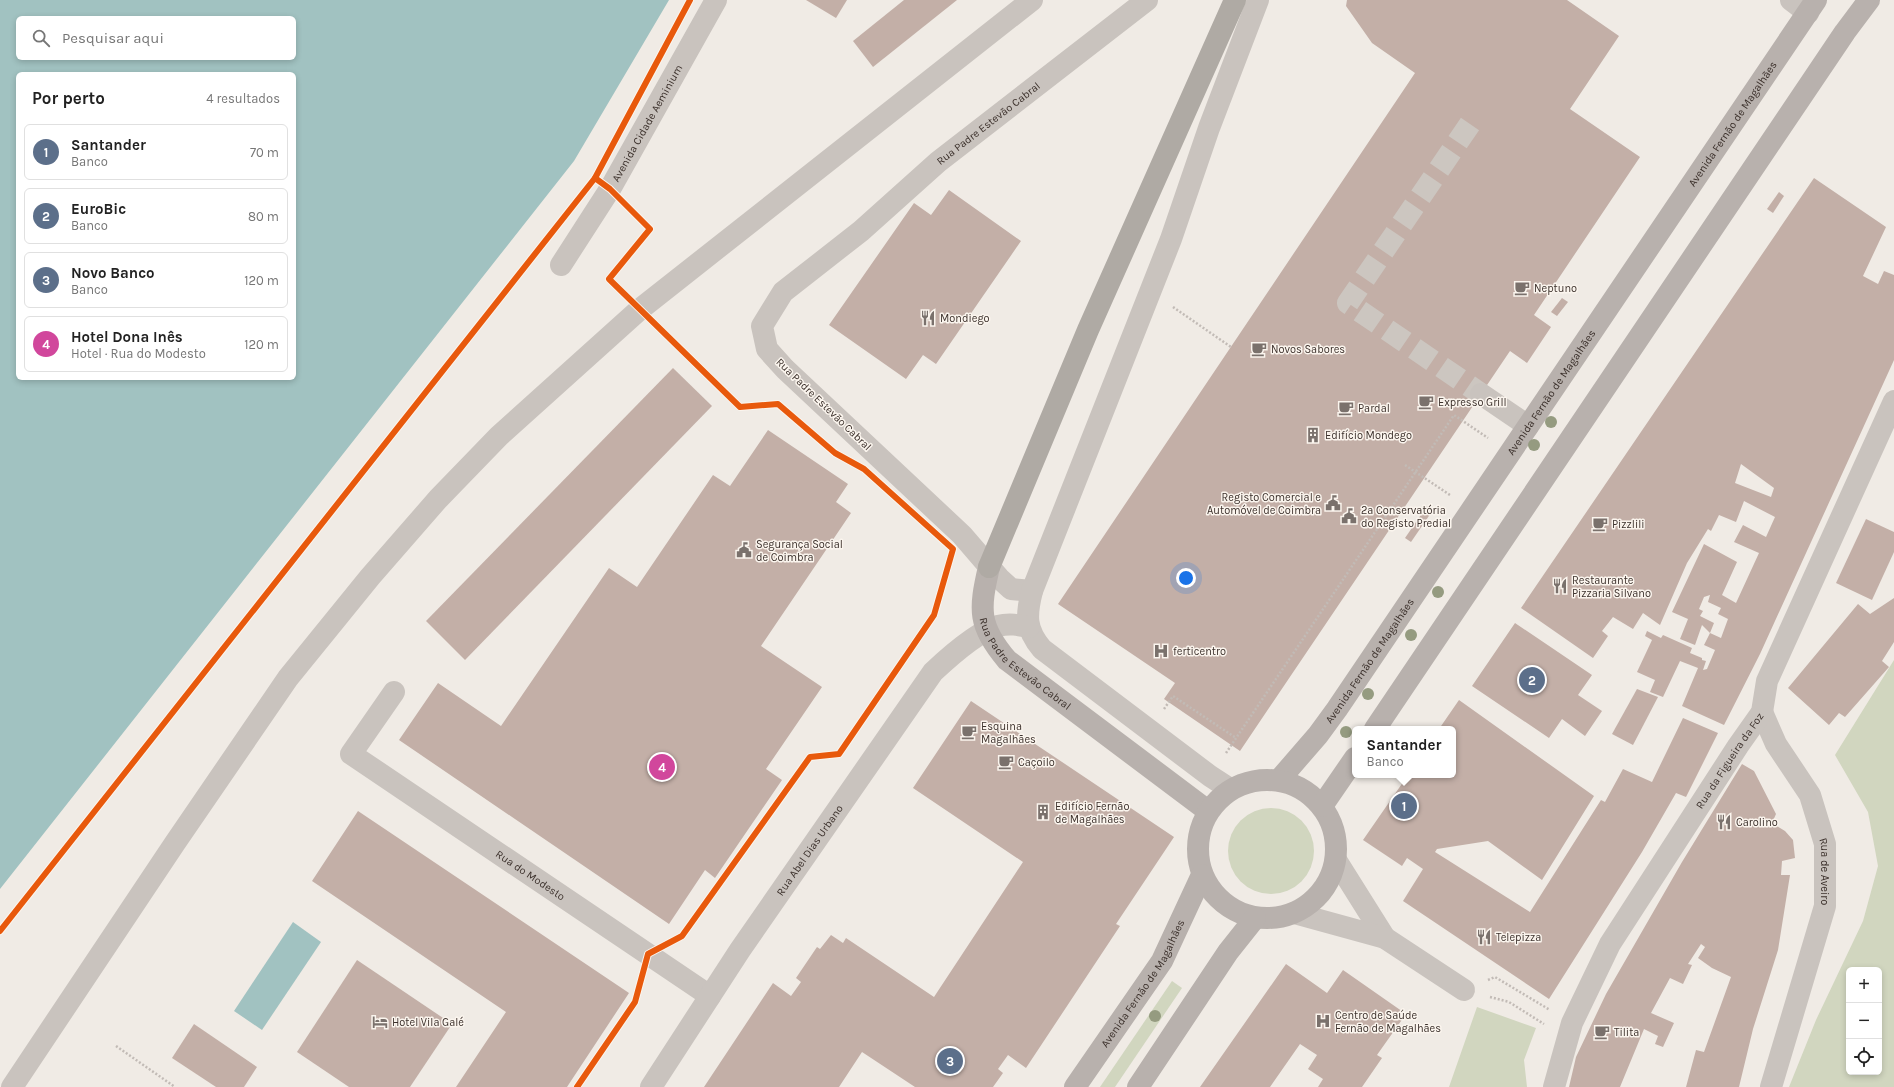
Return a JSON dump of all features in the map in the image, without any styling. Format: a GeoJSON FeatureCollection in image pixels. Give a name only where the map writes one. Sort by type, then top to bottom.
{"type":"FeatureCollection","features":[{"type":"Feature","properties":{"kind":"highway"},"geometry":{"type":"LineString","coordinates":[[990,567],[1088,330],[1235,0]]}},
{"type":"Feature","properties":{"kind":"main road"},"geometry":{"type":"LineString","coordinates":[[1376,726],[1836,45],[1869,0]]}},
{"type":"Feature","properties":{"kind":"main road","name":"Avenida Fernão de Magalhães"},"geometry":{"type":"LineString","coordinates":[[1279,780],[1328,722],[1528,426],[1805,4]]}},
{"type":"Feature","properties":{"kind":"main road","name":"Rua Padre Estevão Cabral"},"geometry":{"type":"LineString","coordinates":[[990,567],[983,593],[982,616],[987,632],[994,644],[1007,660],[1208,811]]}},
{"type":"Feature","properties":{"kind":"main road"},"geometry":{"type":"LineString","coordinates":[[1322,806],[1352,762]]}},
{"type":"Feature","properties":{"kind":"main road"},"geometry":{"type":"LineString","coordinates":[[1262,779],[1279,780],[1295,785],[1310,794],[1322,806],[1334,832],[1336,860],[1328,883],[1314,901],[1294,913],[1275,918],[1255,918],[1224,903],[1202,875],[1198,854],[1200,831],[1208,811],[1230,789],[1245,782],[1262,779]]}},
{"type":"Feature","properties":{"kind":"main road","name":"Avenida Fernão de Magalhães"},"geometry":{"type":"LineString","coordinates":[[1075,1087],[1162,960],[1202,875]]}},
{"type":"Feature","properties":{"kind":"main road"},"geometry":{"type":"LineString","coordinates":[[1138,1087],[1228,952],[1255,918]]}},
{"type":"Feature","properties":{"kind":"street","name":"Avenida Cidade Aeminium"},"geometry":{"type":"LineString","coordinates":[[560,265],[610,190],[716,0]]}},
{"type":"Feature","properties":{"kind":"street"},"geometry":{"type":"LineString","coordinates":[[12,1087],[175,843],[288,678],[370,577],[438,499],[499,436],[639,310],[1032,0]]}},
{"type":"Feature","properties":{"kind":"street","name":"Rua Padre Estevão Cabral"},"geometry":{"type":"LineString","coordinates":[[990,567],[962,535],[785,369],[768,349],[762,326],[783,292],[861,231],[938,162],[1147,0]]}},
{"type":"Feature","properties":{"kind":"street","name":"Rua Padre Estevão Cabral"},"geometry":{"type":"LineString","coordinates":[[1230,789],[1210,776],[1042,649],[1034,638],[1029,627],[1028,610],[1032,591],[1171,239],[1209,128],[1258,0]]}},
{"type":"Feature","properties":{"kind":"street"},"geometry":{"type":"LineString","coordinates":[[1481,394],[1528,426]]}},
{"type":"Feature","properties":{"kind":"street","name":"Rua da Figueira da Foz"},"geometry":{"type":"LineString","coordinates":[[1554,1087],[1572,1024],[1610,944],[1738,746],[1762,712],[1767,681],[1894,402]]}},
{"type":"Feature","properties":{"kind":"street"},"geometry":{"type":"LineString","coordinates":[[990,567],[1011,589],[1032,591]]}},
{"type":"Feature","properties":{"kind":"street","name":"Rua Abel Dias Urbano"},"geometry":{"type":"LineString","coordinates":[[651,1087],[740,950],[933,672],[958,649],[998,626],[1014,624],[1029,627]]}},
{"type":"Feature","properties":{"kind":"street","name":"Rua do Modesto"},"geometry":{"type":"LineString","coordinates":[[394,692],[351,754],[710,996]]}},
{"type":"Feature","properties":{"kind":"street","name":"Rua de Aveiro"},"geometry":{"type":"LineString","coordinates":[[1762,712],[1776,744],[1810,795],[1825,844],[1825,906],[1771,1087]]}},
{"type":"Feature","properties":{"kind":"street"},"geometry":{"type":"LineString","coordinates":[[1336,860],[1385,938]]}},
{"type":"Feature","properties":{"kind":"street"},"geometry":{"type":"LineString","coordinates":[[1294,913],[1385,938],[1464,990]]}},
{"type":"Feature","properties":{"kind":"path"},"geometry":{"type":"LineString","coordinates":[[0,931],[536,252]]}},
{"type":"Feature","properties":{"kind":"path"},"geometry":{"type":"LineString","coordinates":[[1150,291],[1231,347]]}},
{"type":"Feature","properties":{"kind":"path"},"geometry":{"type":"LineString","coordinates":[[1231,745],[1454,415],[1462,421]]}},
{"type":"Feature","properties":{"kind":"path"},"geometry":{"type":"LineString","coordinates":[[1405,465],[1424,478]]}},
{"type":"Feature","properties":{"kind":"path"},"geometry":{"type":"LineString","coordinates":[[1169,702],[1173,696],[1236,738]]}},
{"type":"Feature","properties":{"kind":"path"},"geometry":{"type":"LineString","coordinates":[[596,1058],[635,1002],[648,954],[682,936],[810,757],[840,754],[844,747]]}},
{"type":"Feature","properties":{"kind":"path"},"geometry":{"type":"LineString","coordinates":[[1506,984],[1572,1024]]}},
{"type":"Feature","properties":{"kind":"path"},"geometry":{"type":"LineString","coordinates":[[1464,990],[1509,1002],[1546,1025]]}},
{"type":"Feature","properties":{"kind":"path"},"geometry":{"type":"LineString","coordinates":[[116,1046],[175,1087]]}},
{"type":"Feature","properties":{"kind":"green space"},"geometry":{"type":"Polygon","coordinates":[[[1894,660],[1894,1087],[1789,1087],[1816,1020],[1863,921],[1878,866],[1868,812],[1835,755],[1894,660]]]}},
{"type":"Feature","properties":{"kind":"green space"},"geometry":{"type":"Polygon","coordinates":[[[1263,808],[1279,808],[1288,811],[1302,820],[1311,834],[1314,843],[1314,859],[1311,868],[1302,882],[1288,891],[1279,894],[1263,894],[1247,887],[1240,882],[1235,875],[1228,859],[1228,843],[1235,827],[1240,820],[1247,815],[1263,808]]]}},
{"type":"Feature","properties":{"kind":"green space"},"geometry":{"type":"Polygon","coordinates":[[[1172,981],[1182,988],[1115,1087],[1100,1087],[1172,981]]]}},
{"type":"Feature","properties":{"kind":"green space"},"geometry":{"type":"Polygon","coordinates":[[[1477,1007],[1536,1028],[1524,1060],[1527,1087],[1449,1087],[1477,1007]]]}},
{"type":"Feature","properties":{"kind":"water"},"geometry":{"type":"Polygon","coordinates":[[[0,0],[669,0],[574,161],[0,889],[0,0]]]}},
{"type":"Feature","properties":{"kind":"water"},"geometry":{"type":"Polygon","coordinates":[[[293,922],[321,942],[262,1030],[234,1011],[293,922]]]}},
{"type":"Feature","properties":{"kind":"building"},"geometry":{"type":"Polygon","coordinates":[[[806,0],[847,0],[836,18],[806,0]]]}},
{"type":"Feature","properties":{"kind":"building"},"geometry":{"type":"Polygon","coordinates":[[[904,0],[957,0],[873,67],[853,41],[904,0]]]}},
{"type":"Feature","properties":{"kind":"building"},"geometry":{"type":"Polygon","coordinates":[[[1347,0],[1567,0],[1619,36],[1570,109],[1640,157],[1534,315],[1551,327],[1527,363],[1510,351],[1240,751],[1164,699],[1175,683],[1058,604],[1415,73],[1372,43],[1346,6],[1347,0]]]}},
{"type":"Feature","properties":{"kind":"building"},"geometry":{"type":"Polygon","coordinates":[[[1814,178],[1886,227],[1863,276],[1878,284],[1884,271],[1894,275],[1894,360],[1760,654],[1724,725],[1682,706],[1698,668],[1680,661],[1663,697],[1650,692],[1655,680],[1637,672],[1652,640],[1645,636],[1647,631],[1661,638],[1663,635],[1692,648],[1690,653],[1706,661],[1703,670],[1707,669],[1715,650],[1704,645],[1710,633],[1702,625],[1695,645],[1680,639],[1688,619],[1672,612],[1704,544],[1737,562],[1722,595],[1736,603],[1759,553],[1734,542],[1743,525],[1766,537],[1775,517],[1744,501],[1736,522],[1719,515],[1711,531],[1708,529],[1687,563],[1660,625],[1643,613],[1633,629],[1613,617],[1602,631],[1608,636],[1593,658],[1521,608],[1814,178]],[[1741,464],[1735,483],[1771,497],[1774,488],[1741,464]],[[1710,595],[1704,597],[1699,609],[1703,611],[1700,616],[1714,623],[1710,633],[1721,638],[1728,619],[1718,614],[1721,608],[1708,602],[1710,595]]]}},
{"type":"Feature","properties":{"kind":"building"},"geometry":{"type":"Polygon","coordinates":[[[949,190],[1021,241],[936,364],[923,355],[906,379],[829,325],[914,203],[931,215],[949,190]]]}},
{"type":"Feature","properties":{"kind":"building"},"geometry":{"type":"Polygon","coordinates":[[[1779,192],[1784,196],[1773,213],[1767,209],[1779,192]]]}},
{"type":"Feature","properties":{"kind":"building"},"geometry":{"type":"Polygon","coordinates":[[[1562,298],[1568,302],[1557,316],[1551,312],[1562,298]]]}},
{"type":"Feature","properties":{"kind":"building"},"geometry":{"type":"Polygon","coordinates":[[[673,368],[712,406],[465,660],[426,621],[673,368]]]}},
{"type":"Feature","properties":{"kind":"building"},"geometry":{"type":"Polygon","coordinates":[[[768,430],[848,484],[836,502],[851,513],[761,646],[822,687],[766,769],[782,780],[715,878],[705,870],[669,924],[399,740],[438,683],[501,726],[609,568],[637,587],[713,475],[730,486],[768,430]]]}},
{"type":"Feature","properties":{"kind":"building"},"geometry":{"type":"Polygon","coordinates":[[[1427,506],[1433,510],[1411,542],[1405,538],[1427,506]]]}},
{"type":"Feature","properties":{"kind":"building"},"geometry":{"type":"Polygon","coordinates":[[[1866,519],[1894,532],[1894,552],[1872,600],[1836,583],[1866,519]]]}},
{"type":"Feature","properties":{"kind":"building"},"geometry":{"type":"Polygon","coordinates":[[[1894,598],[1894,642],[1882,661],[1889,667],[1845,717],[1839,713],[1829,725],[1788,688],[1858,604],[1870,614],[1894,598]]]}},
{"type":"Feature","properties":{"kind":"building"},"geometry":{"type":"Polygon","coordinates":[[[1515,623],[1592,675],[1578,695],[1602,711],[1585,736],[1562,719],[1549,738],[1472,686],[1515,623]]]}},
{"type":"Feature","properties":{"kind":"building"},"geometry":{"type":"Polygon","coordinates":[[[1637,689],[1658,697],[1633,745],[1612,734],[1637,689]]]}},
{"type":"Feature","properties":{"kind":"building"},"geometry":{"type":"Polygon","coordinates":[[[1459,700],[1594,796],[1542,880],[1488,841],[1437,849],[1435,852],[1530,912],[1601,800],[1605,802],[1623,769],[1652,782],[1683,718],[1718,733],[1686,797],[1676,793],[1642,852],[1549,999],[1403,901],[1423,869],[1407,858],[1402,866],[1363,840],[1406,778],[1456,778],[1456,726],[1441,726],[1459,700]]]}},
{"type":"Feature","properties":{"kind":"building"},"geometry":{"type":"Polygon","coordinates":[[[971,701],[1174,837],[1116,924],[1120,926],[1026,1068],[1008,1055],[998,1069],[1003,1073],[993,1087],[915,1087],[862,1052],[839,1087],[704,1087],[773,983],[791,996],[801,982],[796,978],[817,947],[820,949],[831,935],[843,943],[846,938],[934,997],[1023,862],[913,788],[971,701]]]}},
{"type":"Feature","properties":{"kind":"building"},"geometry":{"type":"Polygon","coordinates":[[[1742,764],[1754,771],[1776,814],[1772,823],[1785,831],[1793,840],[1795,858],[1782,861],[1781,875],[1790,875],[1778,950],[1753,1029],[1739,1087],[1686,1087],[1696,1050],[1704,1052],[1731,977],[1712,968],[1698,958],[1705,947],[1701,944],[1688,964],[1692,965],[1683,984],[1670,978],[1651,1013],[1674,1023],[1663,1047],[1655,1044],[1658,1036],[1644,1029],[1620,1087],[1569,1087],[1576,1057],[1606,994],[1682,862],[1742,764]]]}},
{"type":"Feature","properties":{"kind":"building"},"geometry":{"type":"Polygon","coordinates":[[[358,811],[629,993],[567,1087],[456,1087],[506,1012],[312,881],[358,811]]]}},
{"type":"Feature","properties":{"kind":"building"},"geometry":{"type":"Polygon","coordinates":[[[357,960],[452,1024],[410,1087],[349,1087],[297,1052],[357,960]]]}},
{"type":"Feature","properties":{"kind":"building","name":"Centro de Saúde Fernão de Magalhães"},"geometry":{"type":"Polygon","coordinates":[[[1286,964],[1327,993],[1343,970],[1406,1014],[1377,1055],[1382,1058],[1362,1087],[1318,1087],[1323,1079],[1308,1069],[1317,1055],[1300,1044],[1270,1087],[1200,1087],[1286,964]]]}},
{"type":"Feature","properties":{"kind":"building"},"geometry":{"type":"Polygon","coordinates":[[[194,1024],[257,1067],[244,1087],[216,1087],[172,1058],[194,1024]]]}},
{"type":"Feature","properties":{"kind":"tunnel"},"geometry":{"type":"LineString","coordinates":[[1470,124],[1348,303],[1481,394]]}},
{"type":"Feature","properties":{"kind":"cycle path"},"geometry":{"type":"LineString","coordinates":[[0,931],[595,178],[690,0]]}},
{"type":"Feature","properties":{"kind":"cycle path"},"geometry":{"type":"LineString","coordinates":[[577,1087],[635,1002],[648,954],[682,936],[810,757],[839,754],[934,615],[953,549],[864,469],[835,453],[778,404],[740,407],[609,279],[650,229],[610,189],[595,178]]}},
{"type":"Feature","properties":{"kind":"place","name":"Neptuno"},"geometry":{"type":"Point","coordinates":[1522,288]}},
{"type":"Feature","properties":{"kind":"place","name":"Mondiego"},"geometry":{"type":"Point","coordinates":[928,318]}},
{"type":"Feature","properties":{"kind":"place","name":"Novos Sabores"},"geometry":{"type":"Point","coordinates":[1259,349]}},
{"type":"Feature","properties":{"kind":"place","name":"Expresso Grill"},"geometry":{"type":"Point","coordinates":[1426,402]}},
{"type":"Feature","properties":{"kind":"place","name":"Pardal"},"geometry":{"type":"Point","coordinates":[1346,408]}},
{"type":"Feature","properties":{"kind":"place","name":"Edifício Mondego"},"geometry":{"type":"Point","coordinates":[1313,435]}},
{"type":"Feature","properties":{"kind":"place","name":"Registo Comercial e Automóvel de Coimbra"},"geometry":{"type":"Point","coordinates":[1333,503]}},
{"type":"Feature","properties":{"kind":"place","name":"2a Conservatória do Registo Predial"},"geometry":{"type":"Point","coordinates":[1349,516]}},
{"type":"Feature","properties":{"kind":"place","name":"Pizzlili"},"geometry":{"type":"Point","coordinates":[1600,524]}},
{"type":"Feature","properties":{"kind":"place","name":"Segurança Social de Coimbra"},"geometry":{"type":"Point","coordinates":[744,550]}},
{"type":"Feature","properties":{"kind":"place","name":"Restaurante Pizzaria Silvano"},"geometry":{"type":"Point","coordinates":[1560,586]}},
{"type":"Feature","properties":{"kind":"place","name":"ferticentro"},"geometry":{"type":"Point","coordinates":[1161,651]}},
{"type":"Feature","properties":{"kind":"place","name":"EuroBic"},"geometry":{"type":"Point","coordinates":[1532,680]}},
{"type":"Feature","properties":{"kind":"place","name":"Esquina Magalhães"},"geometry":{"type":"Point","coordinates":[969,732]}},
{"type":"Feature","properties":{"kind":"place","name":"Caçoilo"},"geometry":{"type":"Point","coordinates":[1006,762]}},
{"type":"Feature","properties":{"kind":"place","name":"Hotel Dona Inês"},"geometry":{"type":"Point","coordinates":[662,767]}},
{"type":"Feature","properties":{"kind":"place","name":"Santander"},"geometry":{"type":"Point","coordinates":[1404,806]}},
{"type":"Feature","properties":{"kind":"place","name":"Edifício Fernão de Magalhães"},"geometry":{"type":"Point","coordinates":[1043,812]}},
{"type":"Feature","properties":{"kind":"place","name":"Carolino"},"geometry":{"type":"Point","coordinates":[1724,822]}},
{"type":"Feature","properties":{"kind":"place","name":"Telepizza"},"geometry":{"type":"Point","coordinates":[1484,937]}},
{"type":"Feature","properties":{"kind":"place","name":"Centro de Saúde Fernão de Magalhães"},"geometry":{"type":"Point","coordinates":[1323,1021]}},
{"type":"Feature","properties":{"kind":"place","name":"Hotel Vila Galé"},"geometry":{"type":"Point","coordinates":[380,1022]}},
{"type":"Feature","properties":{"kind":"place","name":"Tilita"},"geometry":{"type":"Point","coordinates":[1602,1032]}},
{"type":"Feature","properties":{"kind":"place","name":"Novo Banco"},"geometry":{"type":"Point","coordinates":[950,1061]}}]}
